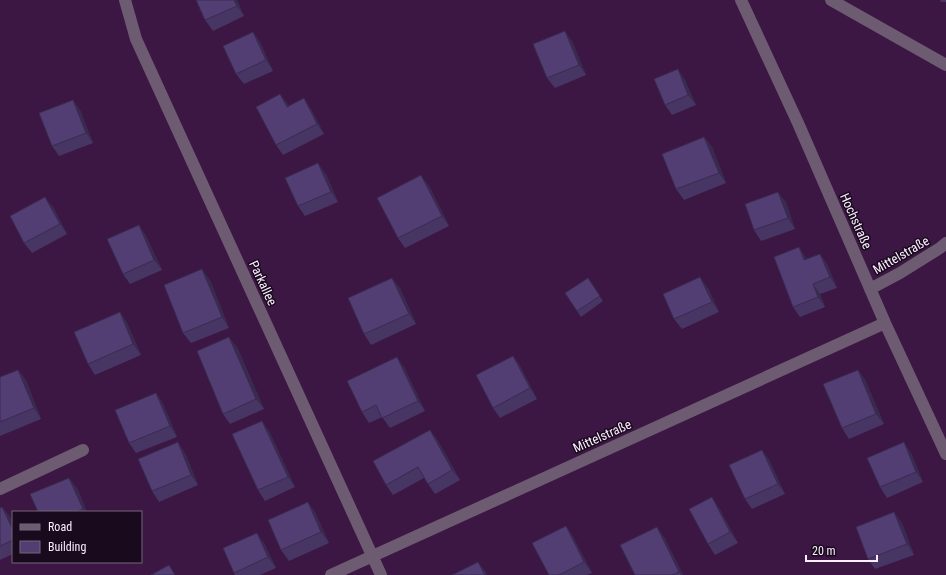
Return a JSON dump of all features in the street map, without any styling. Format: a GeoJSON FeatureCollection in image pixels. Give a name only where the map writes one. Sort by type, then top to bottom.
{"type":"FeatureCollection","features":[{"type":"Feature","properties":{"kind":"street","name":"Parkallee"},"geometry":{"type":"LineString","coordinates":[[125,0],[136,39],[381,575]]}},
{"type":"Feature","properties":{"kind":"street","name":"Hochstraße"},"geometry":{"type":"LineString","coordinates":[[741,0],[798,123],[885,323],[946,454]]}},
{"type":"Feature","properties":{"kind":"street"},"geometry":{"type":"LineString","coordinates":[[831,0],[946,65]]}},
{"type":"Feature","properties":{"kind":"street","name":"Mittelstraße"},"geometry":{"type":"LineString","coordinates":[[870,289],[900,274],[946,243]]}},
{"type":"Feature","properties":{"kind":"street","name":"Mittelstraße"},"geometry":{"type":"LineString","coordinates":[[331,575],[885,323]]}},
{"type":"Feature","properties":{"kind":"street"},"geometry":{"type":"LineString","coordinates":[[0,488],[83,450]]}},
{"type":"Feature","properties":{"kind":"building"},"geometry":{"type":"Polygon","coordinates":[[[196,0],[234,0],[237,6],[205,20],[196,0]]]}},
{"type":"Feature","properties":{"kind":"building"},"geometry":{"type":"Polygon","coordinates":[[[565,31],[579,65],[547,78],[533,44],[565,31]]]}},
{"type":"Feature","properties":{"kind":"building"},"geometry":{"type":"Polygon","coordinates":[[[253,32],[266,60],[236,74],[223,46],[253,32]]]}},
{"type":"Feature","properties":{"kind":"building"},"geometry":{"type":"Polygon","coordinates":[[[678,69],[688,95],[665,105],[654,79],[678,69]]]}},
{"type":"Feature","properties":{"kind":"building"},"geometry":{"type":"Polygon","coordinates":[[[280,94],[287,107],[304,98],[317,124],[276,145],[256,107],[280,94]]]}},
{"type":"Feature","properties":{"kind":"building"},"geometry":{"type":"Polygon","coordinates":[[[73,100],[86,133],[52,146],[39,113],[73,100]]]}},
{"type":"Feature","properties":{"kind":"building"},"geometry":{"type":"Polygon","coordinates":[[[704,137],[719,173],[676,189],[662,154],[704,137]]]}},
{"type":"Feature","properties":{"kind":"building"},"geometry":{"type":"Polygon","coordinates":[[[318,163],[331,192],[298,206],[285,178],[318,163]]]}},
{"type":"Feature","properties":{"kind":"building"},"geometry":{"type":"Polygon","coordinates":[[[421,175],[442,216],[398,238],[377,198],[421,175]]]}},
{"type":"Feature","properties":{"kind":"building"},"geometry":{"type":"Polygon","coordinates":[[[778,192],[788,218],[754,230],[745,204],[778,192]]]}},
{"type":"Feature","properties":{"kind":"building"},"geometry":{"type":"Polygon","coordinates":[[[45,197],[60,224],[24,243],[10,216],[45,197]]]}},
{"type":"Feature","properties":{"kind":"building"},"geometry":{"type":"Polygon","coordinates":[[[139,225],[154,260],[123,274],[107,239],[139,225]]]}},
{"type":"Feature","properties":{"kind":"building"},"geometry":{"type":"Polygon","coordinates":[[[799,247],[804,260],[820,254],[830,277],[813,284],[818,297],[793,307],[774,257],[799,247]]]}},
{"type":"Feature","properties":{"kind":"building"},"geometry":{"type":"Polygon","coordinates":[[[202,269],[222,317],[183,333],[164,285],[202,269]]]}},
{"type":"Feature","properties":{"kind":"building"},"geometry":{"type":"Polygon","coordinates":[[[700,277],[712,302],[674,319],[663,294],[700,277]]]}},
{"type":"Feature","properties":{"kind":"building"},"geometry":{"type":"Polygon","coordinates":[[[392,278],[409,314],[364,334],[348,298],[392,278]]]}},
{"type":"Feature","properties":{"kind":"building"},"geometry":{"type":"Polygon","coordinates":[[[588,278],[600,296],[577,311],[565,293],[588,278]]]}},
{"type":"Feature","properties":{"kind":"building"},"geometry":{"type":"Polygon","coordinates":[[[120,312],[133,344],[88,364],[74,332],[120,312]]]}},
{"type":"Feature","properties":{"kind":"building"},"geometry":{"type":"Polygon","coordinates":[[[229,337],[256,399],[223,414],[197,351],[229,337]]]}},
{"type":"Feature","properties":{"kind":"building"},"geometry":{"type":"Polygon","coordinates":[[[513,356],[530,388],[493,408],[476,375],[513,356]]]}},
{"type":"Feature","properties":{"kind":"building"},"geometry":{"type":"Polygon","coordinates":[[[397,357],[418,401],[382,418],[376,405],[362,412],[347,381],[397,357]]]}},
{"type":"Feature","properties":{"kind":"building"},"geometry":{"type":"Polygon","coordinates":[[[18,370],[34,408],[0,422],[0,377],[18,370]]]}},
{"type":"Feature","properties":{"kind":"building"},"geometry":{"type":"Polygon","coordinates":[[[858,370],[876,414],[842,428],[823,384],[858,370]]]}},
{"type":"Feature","properties":{"kind":"building"},"geometry":{"type":"Polygon","coordinates":[[[156,393],[170,426],[129,443],[115,410],[156,393]]]}},
{"type":"Feature","properties":{"kind":"building"},"geometry":{"type":"Polygon","coordinates":[[[262,421],[288,477],[258,490],[232,434],[262,421]]]}},
{"type":"Feature","properties":{"kind":"building"},"geometry":{"type":"Polygon","coordinates":[[[430,430],[452,470],[428,484],[418,467],[386,485],[373,461],[430,430]]]}},
{"type":"Feature","properties":{"kind":"building"},"geometry":{"type":"Polygon","coordinates":[[[178,442],[191,475],[152,491],[138,459],[178,442]]]}},
{"type":"Feature","properties":{"kind":"building"},"geometry":{"type":"Polygon","coordinates":[[[904,442],[916,472],[880,487],[867,458],[904,442]]]}},
{"type":"Feature","properties":{"kind":"building"},"geometry":{"type":"Polygon","coordinates":[[[762,450],[778,484],[745,499],[729,465],[762,450]]]}},
{"type":"Feature","properties":{"kind":"building"},"geometry":{"type":"Polygon","coordinates":[[[69,478],[83,509],[78,511],[38,511],[30,494],[69,478]]]}},
{"type":"Feature","properties":{"kind":"building"},"geometry":{"type":"Polygon","coordinates":[[[712,497],[730,532],[708,544],[689,509],[712,497]]]}},
{"type":"Feature","properties":{"kind":"building"},"geometry":{"type":"Polygon","coordinates":[[[308,502],[321,532],[281,550],[268,520],[308,502]]]}},
{"type":"Feature","properties":{"kind":"building"},"geometry":{"type":"Polygon","coordinates":[[[2,507],[12,528],[12,540],[0,546],[0,508],[2,507]]]}},
{"type":"Feature","properties":{"kind":"building"},"geometry":{"type":"Polygon","coordinates":[[[894,512],[907,544],[868,559],[856,527],[894,512]]]}},
{"type":"Feature","properties":{"kind":"building"},"geometry":{"type":"Polygon","coordinates":[[[566,526],[584,562],[559,575],[549,575],[532,543],[566,526]]]}},
{"type":"Feature","properties":{"kind":"building"},"geometry":{"type":"Polygon","coordinates":[[[657,527],[679,572],[672,575],[635,575],[620,545],[657,527]]]}},
{"type":"Feature","properties":{"kind":"building"},"geometry":{"type":"Polygon","coordinates":[[[257,533],[268,557],[234,573],[223,548],[257,533]]]}},
{"type":"Feature","properties":{"kind":"building"},"geometry":{"type":"Polygon","coordinates":[[[478,562],[485,575],[452,575],[478,562]]]}},
{"type":"Feature","properties":{"kind":"building"},"geometry":{"type":"Polygon","coordinates":[[[169,565],[175,575],[151,575],[169,565]]]}}]}
